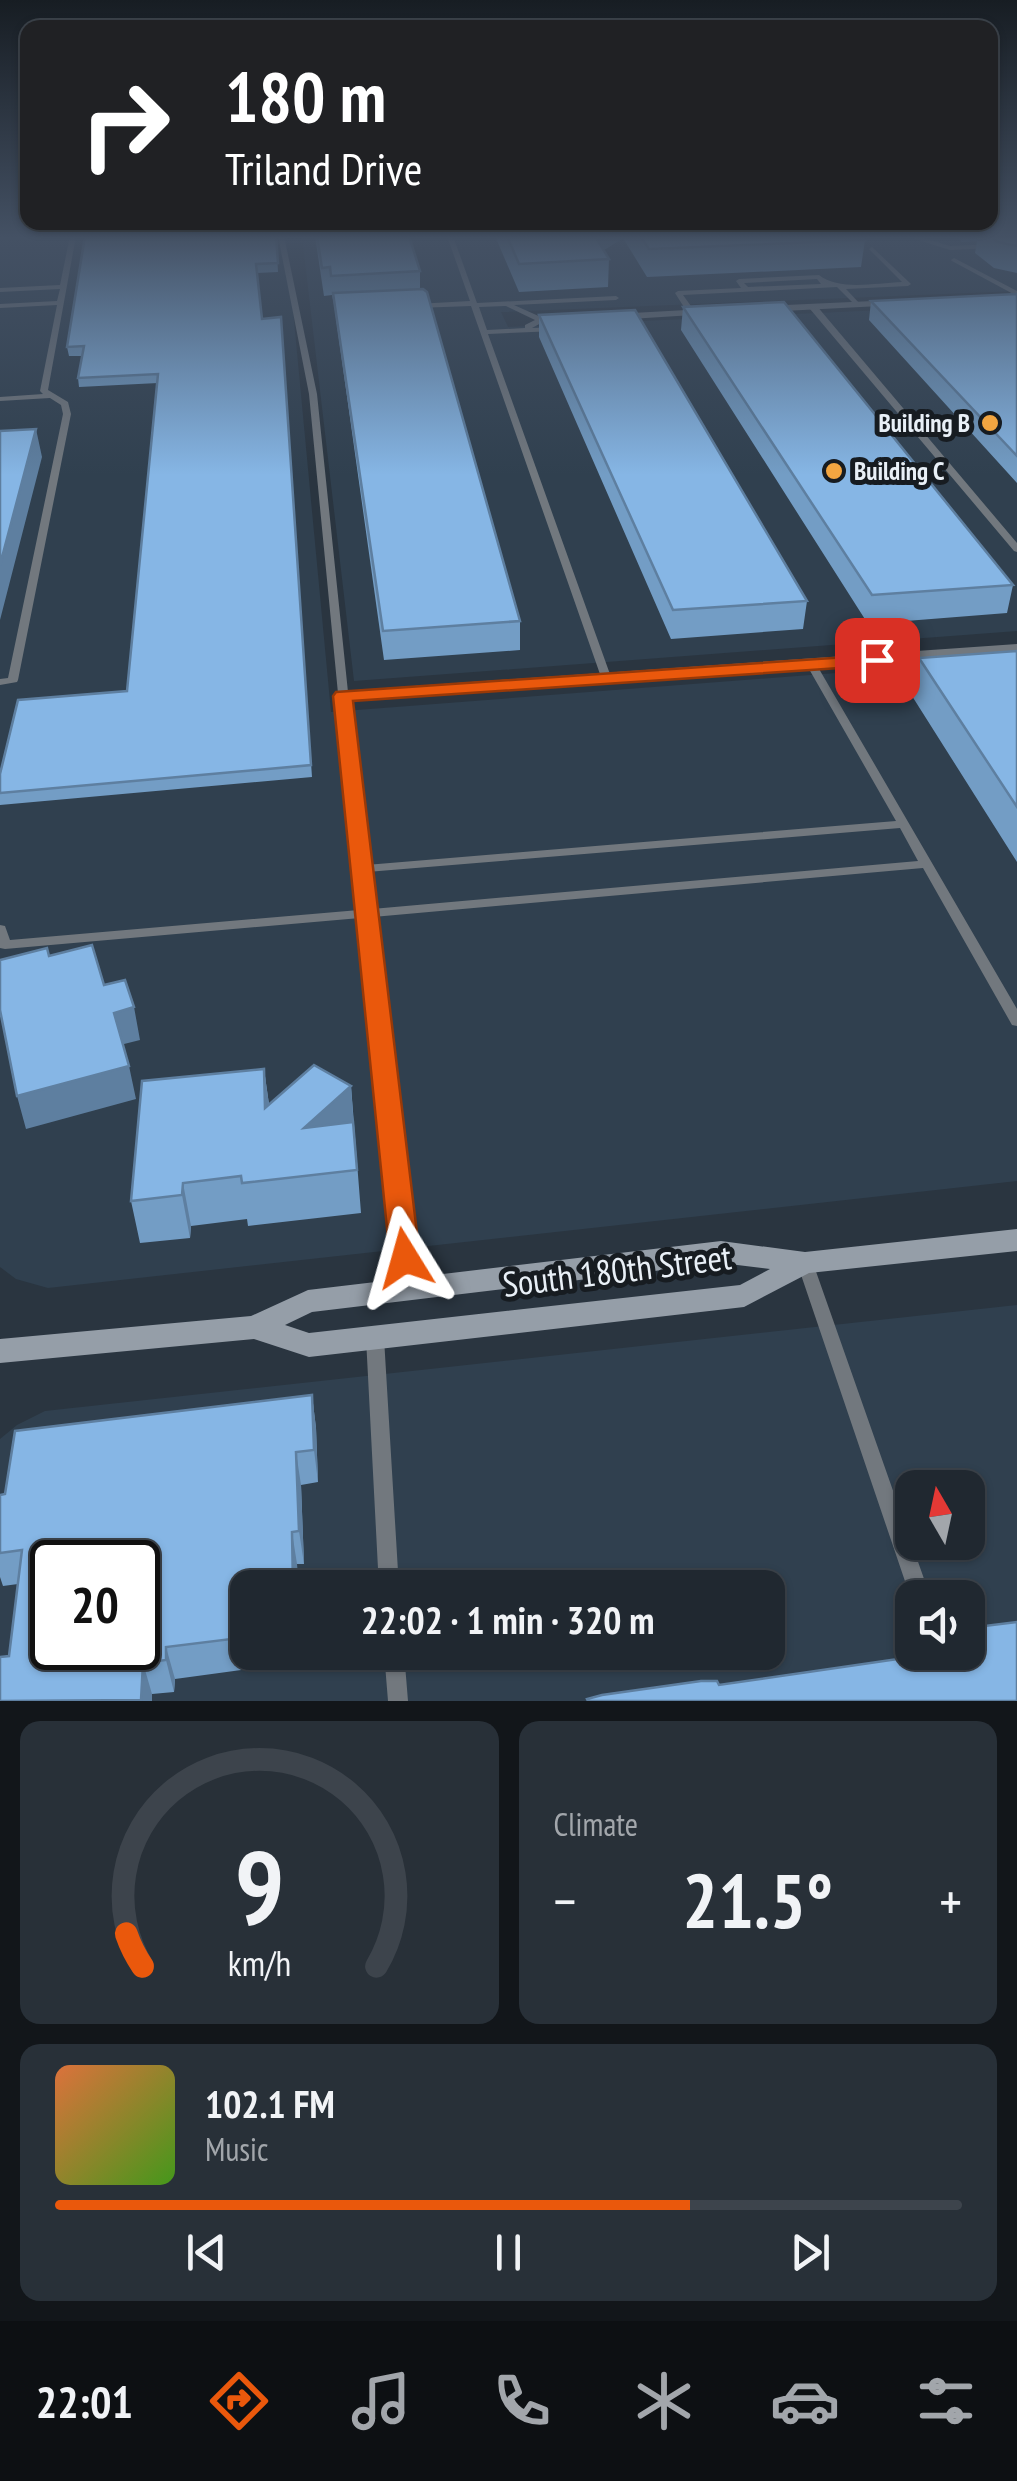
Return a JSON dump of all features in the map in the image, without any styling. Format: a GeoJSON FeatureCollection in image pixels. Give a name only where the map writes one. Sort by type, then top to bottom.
{"type":"FeatureCollection","features":[{"type":"Feature","properties":{"kind":"main road","name":"South 180th Street"},"geometry":{"type":"LineString","coordinates":[[0,1351],[254,1327],[308,1302],[721,1252],[805,1263],[1017,1240]]}},
{"type":"Feature","properties":{"kind":"main road","name":"South 180th Street"},"geometry":{"type":"LineString","coordinates":[[254,1327],[309,1346],[744,1296],[805,1263]]}},
{"type":"Feature","properties":{"kind":"street"},"geometry":{"type":"LineString","coordinates":[[594,318],[643,315]]}},
{"type":"Feature","properties":{"kind":"street"},"geometry":{"type":"LineString","coordinates":[[540,320],[558,320]]}},
{"type":"Feature","properties":{"kind":"street"},"geometry":{"type":"LineString","coordinates":[[343,696],[1017,650]]}},
{"type":"Feature","properties":{"kind":"lane"},"geometry":{"type":"LineString","coordinates":[[0,682],[13,680],[67,414],[65,404],[44,391],[56,315]]}},
{"type":"Feature","properties":{"kind":"lane"},"geometry":{"type":"LineString","coordinates":[[299,315],[313,394],[360,869],[410,1292]]}},
{"type":"Feature","properties":{"kind":"lane"},"geometry":{"type":"LineString","coordinates":[[478,315],[606,677]]}},
{"type":"Feature","properties":{"kind":"lane"},"geometry":{"type":"LineString","coordinates":[[530,315],[540,320]]}},
{"type":"Feature","properties":{"kind":"lane"},"geometry":{"type":"LineString","coordinates":[[820,315],[1017,549]]}},
{"type":"Feature","properties":{"kind":"lane"},"geometry":{"type":"LineString","coordinates":[[606,326],[623,325],[630,316]]}},
{"type":"Feature","properties":{"kind":"lane"},"geometry":{"type":"LineString","coordinates":[[522,330],[540,320]]}},
{"type":"Feature","properties":{"kind":"lane"},"geometry":{"type":"LineString","coordinates":[[484,332],[573,328]]}},
{"type":"Feature","properties":{"kind":"lane"},"geometry":{"type":"LineString","coordinates":[[0,399],[51,396]]}},
{"type":"Feature","properties":{"kind":"lane"},"geometry":{"type":"LineString","coordinates":[[810,662],[1017,1021]]}},
{"type":"Feature","properties":{"kind":"lane"},"geometry":{"type":"LineString","coordinates":[[360,869],[903,824]]}},
{"type":"Feature","properties":{"kind":"lane"},"geometry":{"type":"LineString","coordinates":[[0,929],[4,946],[926,864]]}},
{"type":"Feature","properties":{"kind":"lane"},"geometry":{"type":"LineString","coordinates":[[805,1263],[915,1580]]}},
{"type":"Feature","properties":{"kind":"lane"},"geometry":{"type":"LineString","coordinates":[[375,1338],[388,1570]]}},
{"type":"Feature","properties":{"kind":"lane"},"geometry":{"type":"LineString","coordinates":[[395,1670],[398,1701]]}},
{"type":"Feature","properties":{"kind":"shaded area"},"geometry":{"type":"Polygon","coordinates":[[[0,315],[294,315],[331,712],[1017,659],[1017,1181],[48,1288],[16,1279],[0,1267],[0,315]]]}},
{"type":"Feature","properties":{"kind":"shaded area"},"geometry":{"type":"Polygon","coordinates":[[[311,315],[503,315],[508,327],[765,315],[1017,315],[1017,631],[354,681],[311,315]]]}},
{"type":"Feature","properties":{"kind":"shaded area"},"geometry":{"type":"Polygon","coordinates":[[[1017,1305],[1017,1701],[0,1701],[0,1439],[45,1411],[1017,1305]]]}},
{"type":"Feature","properties":{"kind":"building"},"geometry":{"type":"Polygon","coordinates":[[[72,315],[281,317],[311,765],[0,793],[0,774],[18,700],[127,691],[158,374],[78,378],[84,346],[67,347],[72,315]]]}},
{"type":"Feature","properties":{"kind":"building"},"geometry":{"type":"Polygon","coordinates":[[[336,315],[434,315],[520,621],[383,631],[336,315]]]}},
{"type":"Feature","properties":{"kind":"building"},"geometry":{"type":"Polygon","coordinates":[[[539,315],[638,315],[807,601],[673,610],[539,315]]]}},
{"type":"Feature","properties":{"kind":"building","name":"Building C"},"geometry":{"type":"Polygon","coordinates":[[[688,315],[795,315],[1013,585],[872,595],[688,315]]]}},
{"type":"Feature","properties":{"kind":"building","name":"Building B"},"geometry":{"type":"Polygon","coordinates":[[[885,315],[1017,315],[1017,456],[885,315]]]}},
{"type":"Feature","properties":{"kind":"building"},"geometry":{"type":"Polygon","coordinates":[[[36,429],[0,565],[0,431],[36,429]]]}},
{"type":"Feature","properties":{"kind":"building"},"geometry":{"type":"Polygon","coordinates":[[[1017,651],[1017,807],[919,658],[1017,651]]]}},
{"type":"Feature","properties":{"kind":"building"},"geometry":{"type":"Polygon","coordinates":[[[92,945],[104,985],[125,980],[134,1007],[114,1013],[129,1066],[17,1096],[0,1010],[0,960],[47,948],[49,956],[92,945]]]}},
{"type":"Feature","properties":{"kind":"building"},"geometry":{"type":"Polygon","coordinates":[[[314,1065],[351,1086],[304,1128],[353,1122],[357,1170],[242,1183],[241,1176],[183,1183],[182,1195],[131,1201],[142,1081],[264,1069],[265,1108],[314,1065]]]}},
{"type":"Feature","properties":{"kind":"building"},"geometry":{"type":"Polygon","coordinates":[[[312,1395],[314,1450],[296,1452],[299,1531],[292,1532],[293,1570],[230,1570],[230,1639],[166,1647],[166,1660],[160,1661],[160,1540],[30,1540],[30,1670],[143,1670],[141,1700],[0,1701],[0,1657],[9,1656],[22,1550],[0,1553],[0,1495],[5,1494],[15,1431],[312,1395]]]}},
{"type":"Feature","properties":{"kind":"building"},"geometry":{"type":"Polygon","coordinates":[[[1017,1622],[1017,1701],[587,1699],[701,1681],[717,1681],[719,1685],[895,1659],[895,1670],[985,1670],[985,1626],[1017,1622]]]}},
{"type":"Feature","properties":{"kind":"place","name":"Building B"},"geometry":{"type":"Point","coordinates":[990,423]}},
{"type":"Feature","properties":{"kind":"place","name":"Building C"},"geometry":{"type":"Point","coordinates":[834,471]}},
{"type":"Feature","properties":{"kind":"route"},"geometry":{"type":"LineString","coordinates":[[405,1258],[343,696],[877,660]]}}]}
